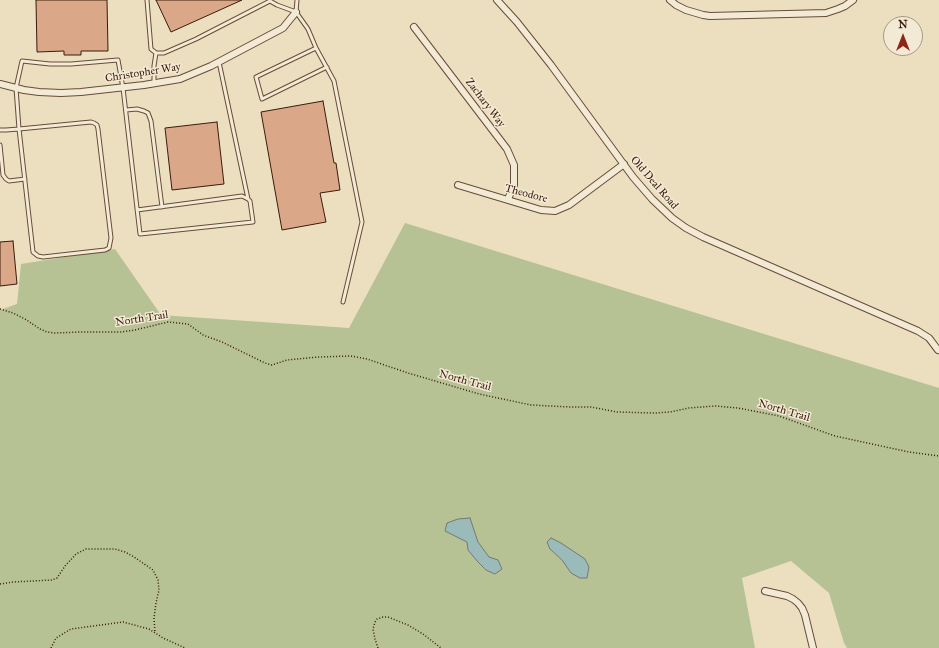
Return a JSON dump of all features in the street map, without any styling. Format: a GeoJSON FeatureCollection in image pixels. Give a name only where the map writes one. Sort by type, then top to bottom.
{"type":"FeatureCollection","features":[{"type":"Feature","properties":{"kind":"street","name":"Old Deal Road"},"geometry":{"type":"LineString","coordinates":[[497,0],[517,22],[551,65],[633,177],[652,199],[672,218],[686,228],[703,237],[918,330],[929,338],[938,350]]}},
{"type":"Feature","properties":{"kind":"street"},"geometry":{"type":"LineString","coordinates":[[670,0],[686,10],[710,16],[826,13],[845,6],[853,0]]}},
{"type":"Feature","properties":{"kind":"street","name":"Christopher Way"},"geometry":{"type":"LineString","coordinates":[[0,84],[39,92],[61,93],[123,88],[180,79],[219,62],[283,28],[296,12]]}},
{"type":"Feature","properties":{"kind":"street","name":"Zachary Way"},"geometry":{"type":"LineString","coordinates":[[414,27],[507,149],[514,166],[514,185],[508,199]]}},
{"type":"Feature","properties":{"kind":"street","name":"Theodore"},"geometry":{"type":"LineString","coordinates":[[458,185],[541,210],[555,211],[569,205],[624,164]]}},
{"type":"Feature","properties":{"kind":"street"},"geometry":{"type":"LineString","coordinates":[[765,591],[793,598],[798,603],[805,615],[813,648]]}},
{"type":"Feature","properties":{"kind":"lane"},"geometry":{"type":"LineString","coordinates":[[147,0],[151,49],[156,53],[164,53],[196,39],[270,1],[296,12],[308,29],[316,48],[334,81],[362,222],[343,302]]}},
{"type":"Feature","properties":{"kind":"lane"},"geometry":{"type":"LineString","coordinates":[[296,12],[297,0]]}},
{"type":"Feature","properties":{"kind":"lane"},"geometry":{"type":"LineString","coordinates":[[316,48],[256,77],[262,99],[327,67]]}},
{"type":"Feature","properties":{"kind":"lane"},"geometry":{"type":"LineString","coordinates":[[154,84],[156,53]]}},
{"type":"Feature","properties":{"kind":"lane"},"geometry":{"type":"LineString","coordinates":[[0,130],[19,129],[91,122],[94,122],[97,125],[111,238],[109,248],[105,250],[43,257],[38,256],[33,252],[19,129],[16,88],[22,61],[50,64],[71,64],[118,60],[126,110],[140,234],[253,222],[250,201],[248,199],[219,62]]}},
{"type":"Feature","properties":{"kind":"lane"},"geometry":{"type":"LineString","coordinates":[[126,110],[144,111],[148,113],[151,121],[162,207]]}},
{"type":"Feature","properties":{"kind":"lane"},"geometry":{"type":"LineString","coordinates":[[0,145],[3,175],[9,181],[25,179]]}},
{"type":"Feature","properties":{"kind":"lane"},"geometry":{"type":"LineString","coordinates":[[137,210],[242,196],[248,199]]}},
{"type":"Feature","properties":{"kind":"path","name":"North Trail"},"geometry":{"type":"LineString","coordinates":[[0,309],[25,319],[40,329],[55,333],[121,332],[168,322],[188,324],[203,335],[272,365],[287,360],[351,356],[367,359],[408,373],[480,394],[531,405],[591,407],[617,412],[655,413],[715,406],[738,408],[779,416],[835,436],[910,452],[939,456]]}},
{"type":"Feature","properties":{"kind":"path"},"geometry":{"type":"LineString","coordinates":[[0,584],[52,580],[57,578],[76,554],[86,549],[115,549],[125,552],[153,570],[158,580],[159,590],[154,618],[155,633]]}},
{"type":"Feature","properties":{"kind":"path"},"geometry":{"type":"LineString","coordinates":[[378,648],[374,639],[373,626],[377,619],[388,617],[408,625],[441,648]]}},
{"type":"Feature","properties":{"kind":"path"},"geometry":{"type":"LineString","coordinates":[[51,648],[56,638],[71,629],[123,622],[149,629],[163,638],[185,648]]}},
{"type":"Feature","properties":{"kind":"green space"},"geometry":{"type":"Polygon","coordinates":[[[405,223],[939,388],[939,648],[847,648],[844,643],[829,593],[791,561],[742,578],[755,648],[0,648],[0,310],[17,304],[21,264],[115,249],[161,315],[349,328],[405,223]]]}},
{"type":"Feature","properties":{"kind":"water"},"geometry":{"type":"Polygon","coordinates":[[[470,518],[478,542],[489,557],[498,560],[502,569],[495,574],[486,570],[478,562],[468,550],[467,542],[445,531],[447,523],[458,519],[470,518]]]}},
{"type":"Feature","properties":{"kind":"water"},"geometry":{"type":"Polygon","coordinates":[[[551,538],[585,559],[589,567],[587,578],[580,578],[571,573],[562,560],[550,549],[547,542],[551,538]]]}},
{"type":"Feature","properties":{"kind":"building"},"geometry":{"type":"Polygon","coordinates":[[[36,0],[107,0],[108,51],[81,51],[81,55],[64,55],[64,51],[37,52],[36,0]]]}},
{"type":"Feature","properties":{"kind":"building"},"geometry":{"type":"Polygon","coordinates":[[[156,0],[242,0],[171,32],[156,0]]]}},
{"type":"Feature","properties":{"kind":"building"},"geometry":{"type":"Polygon","coordinates":[[[323,101],[340,190],[320,193],[326,222],[282,230],[261,112],[323,101]]]}},
{"type":"Feature","properties":{"kind":"building"},"geometry":{"type":"Polygon","coordinates":[[[217,122],[224,184],[172,190],[165,128],[217,122]]]}},
{"type":"Feature","properties":{"kind":"building"},"geometry":{"type":"Polygon","coordinates":[[[13,241],[17,284],[0,286],[0,242],[13,241]]]}}]}
